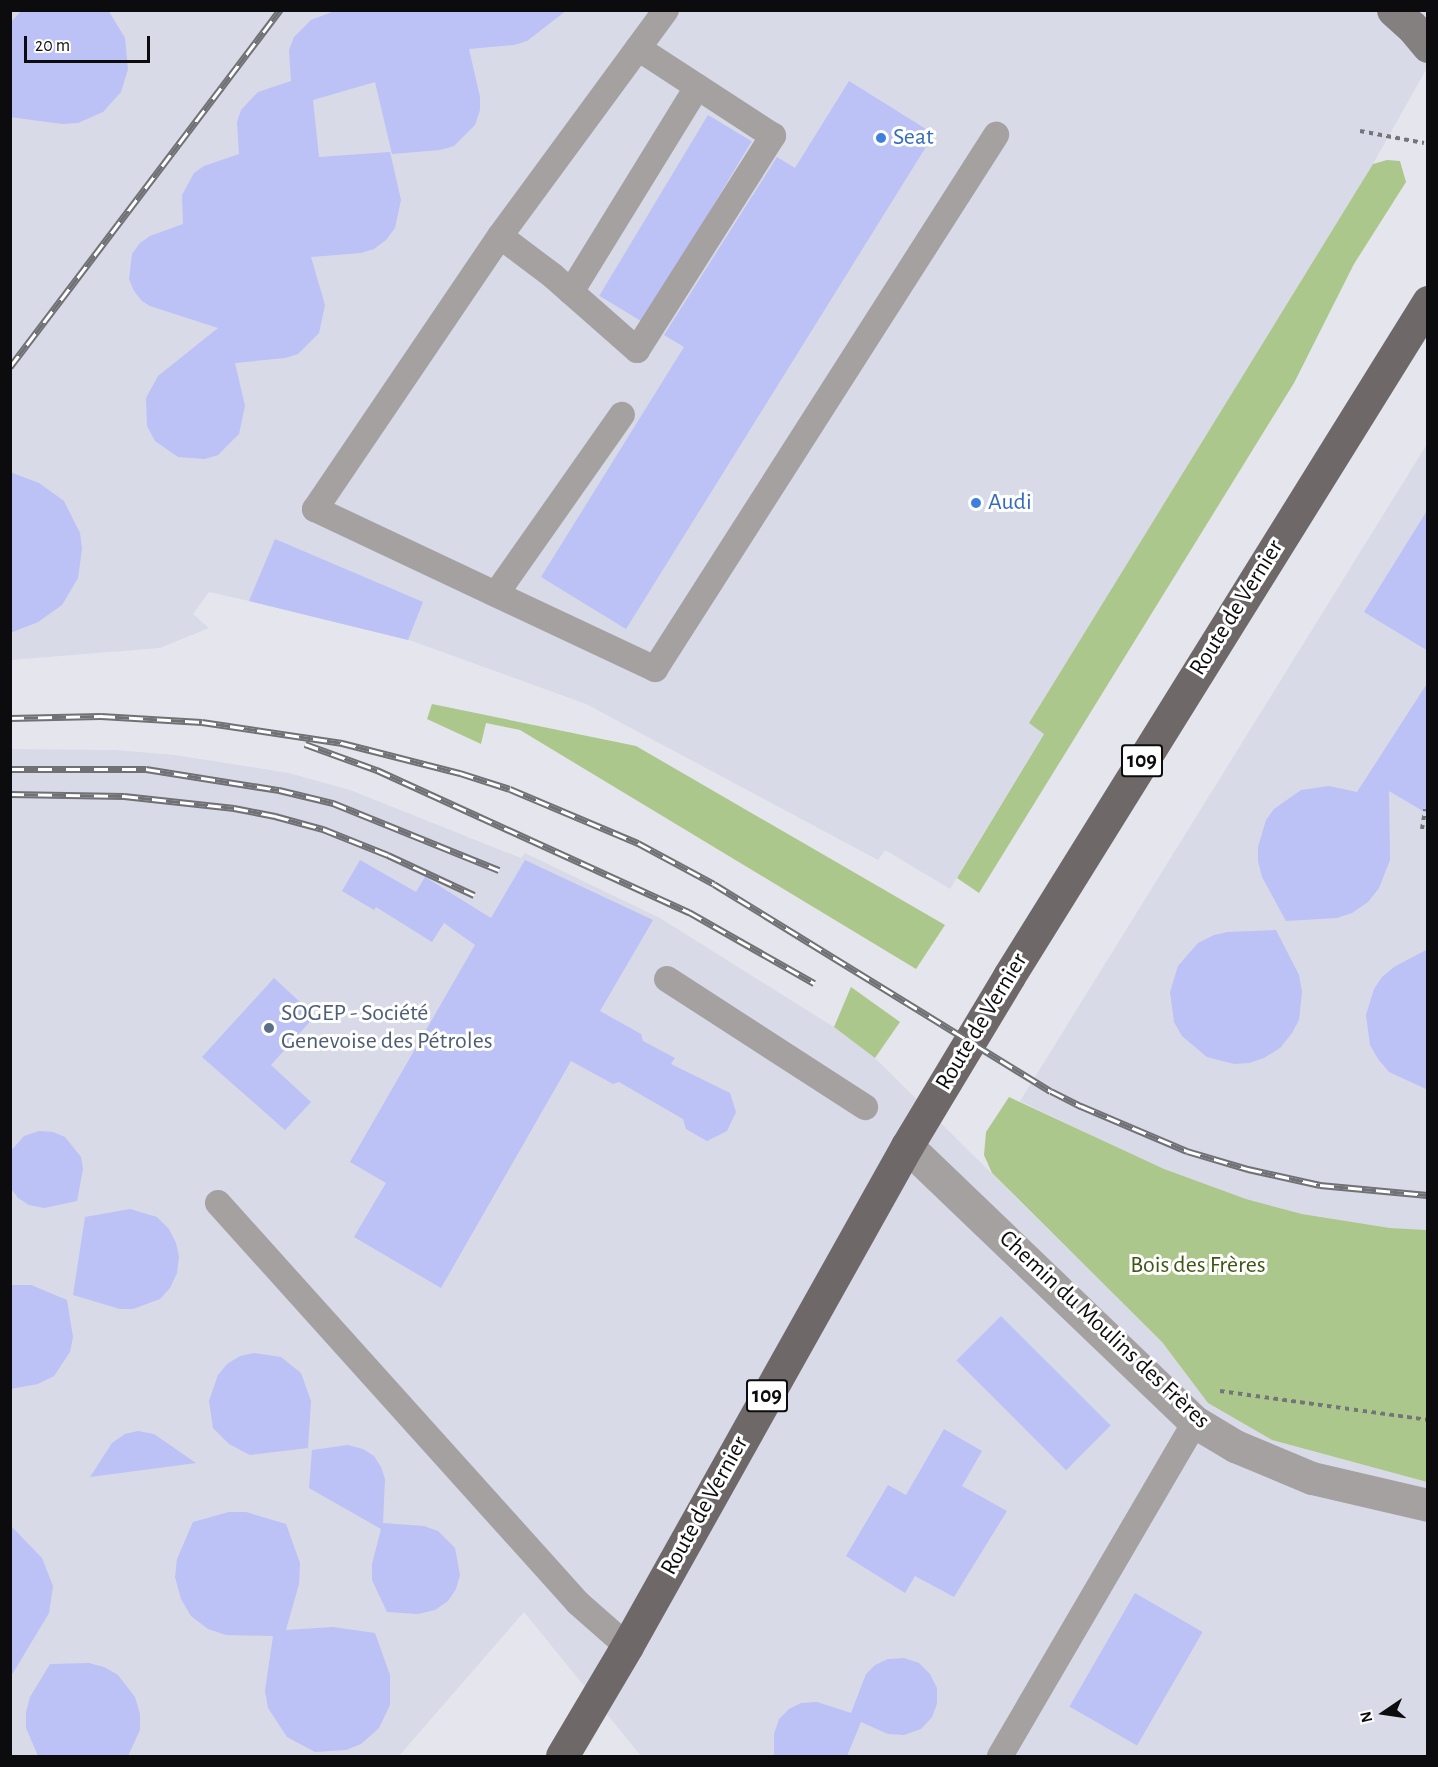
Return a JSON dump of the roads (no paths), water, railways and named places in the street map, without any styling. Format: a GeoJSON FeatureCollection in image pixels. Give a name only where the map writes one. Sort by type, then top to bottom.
{"type":"FeatureCollection","features":[{"type":"Feature","properties":{"kind":"main road","name":"Route de Vernier"},"geometry":{"type":"LineString","coordinates":[[562,1756],[627,1646],[907,1146],[1041,925],[1428,302]]}},
{"type":"Feature","properties":{"kind":"street"},"geometry":{"type":"LineString","coordinates":[[1393,10],[1428,46]]}},
{"type":"Feature","properties":{"kind":"street","name":"Chemin du Moulins des Frères"},"geometry":{"type":"LineString","coordinates":[[907,1146],[1195,1422],[1235,1446],[1312,1478],[1428,1505]]}},
{"type":"Feature","properties":{"kind":"lane"},"geometry":{"type":"LineString","coordinates":[[666,10],[500,236],[315,509],[655,669],[996,135]]}},
{"type":"Feature","properties":{"kind":"lane"},"geometry":{"type":"LineString","coordinates":[[500,236],[571,292],[637,350],[773,136],[638,48]]}},
{"type":"Feature","properties":{"kind":"lane"},"geometry":{"type":"LineString","coordinates":[[571,292],[698,87]]}},
{"type":"Feature","properties":{"kind":"lane"},"geometry":{"type":"LineString","coordinates":[[496,594],[622,415]]}},
{"type":"Feature","properties":{"kind":"lane"},"geometry":{"type":"LineString","coordinates":[[667,979],[865,1107]]}},
{"type":"Feature","properties":{"kind":"lane"},"geometry":{"type":"LineString","coordinates":[[218,1203],[578,1603],[627,1646]]}},
{"type":"Feature","properties":{"kind":"lane"},"geometry":{"type":"LineString","coordinates":[[1000,1756],[1195,1422]]}},
{"type":"Feature","properties":{"kind":"railway"},"geometry":{"type":"LineString","coordinates":[[10,367],[280,10]]}},
{"type":"Feature","properties":{"kind":"railway"},"geometry":{"type":"LineString","coordinates":[[10,718],[101,716],[202,722],[342,743],[460,773],[510,789],[638,843],[714,884],[1051,1091],[1081,1106],[1187,1151],[1248,1169],[1320,1185],[1428,1195]]}},
{"type":"Feature","properties":{"kind":"railway"},"geometry":{"type":"LineString","coordinates":[[305,744],[377,770],[689,912],[814,983]]}},
{"type":"Feature","properties":{"kind":"railway"},"geometry":{"type":"LineString","coordinates":[[10,769],[146,769],[279,790],[333,803],[499,870]]}},
{"type":"Feature","properties":{"kind":"railway"},"geometry":{"type":"LineString","coordinates":[[10,794],[124,796],[234,808],[275,816],[323,829],[388,855],[474,895]]}},
{"type":"Feature","properties":{"kind":"place","name":"Seat"},"geometry":{"type":"Point","coordinates":[881,138]}},
{"type":"Feature","properties":{"kind":"place","name":"Audi"},"geometry":{"type":"Point","coordinates":[976,503]}},
{"type":"Feature","properties":{"kind":"place","name":"SOGEP - Société Genevoise des Pétroles"},"geometry":{"type":"Point","coordinates":[269,1028]}},
{"type":"Feature","properties":{"kind":"park label","name":"Bois des Frères"},"geometry":{"type":"Point","coordinates":[1198,1266]}}]}
